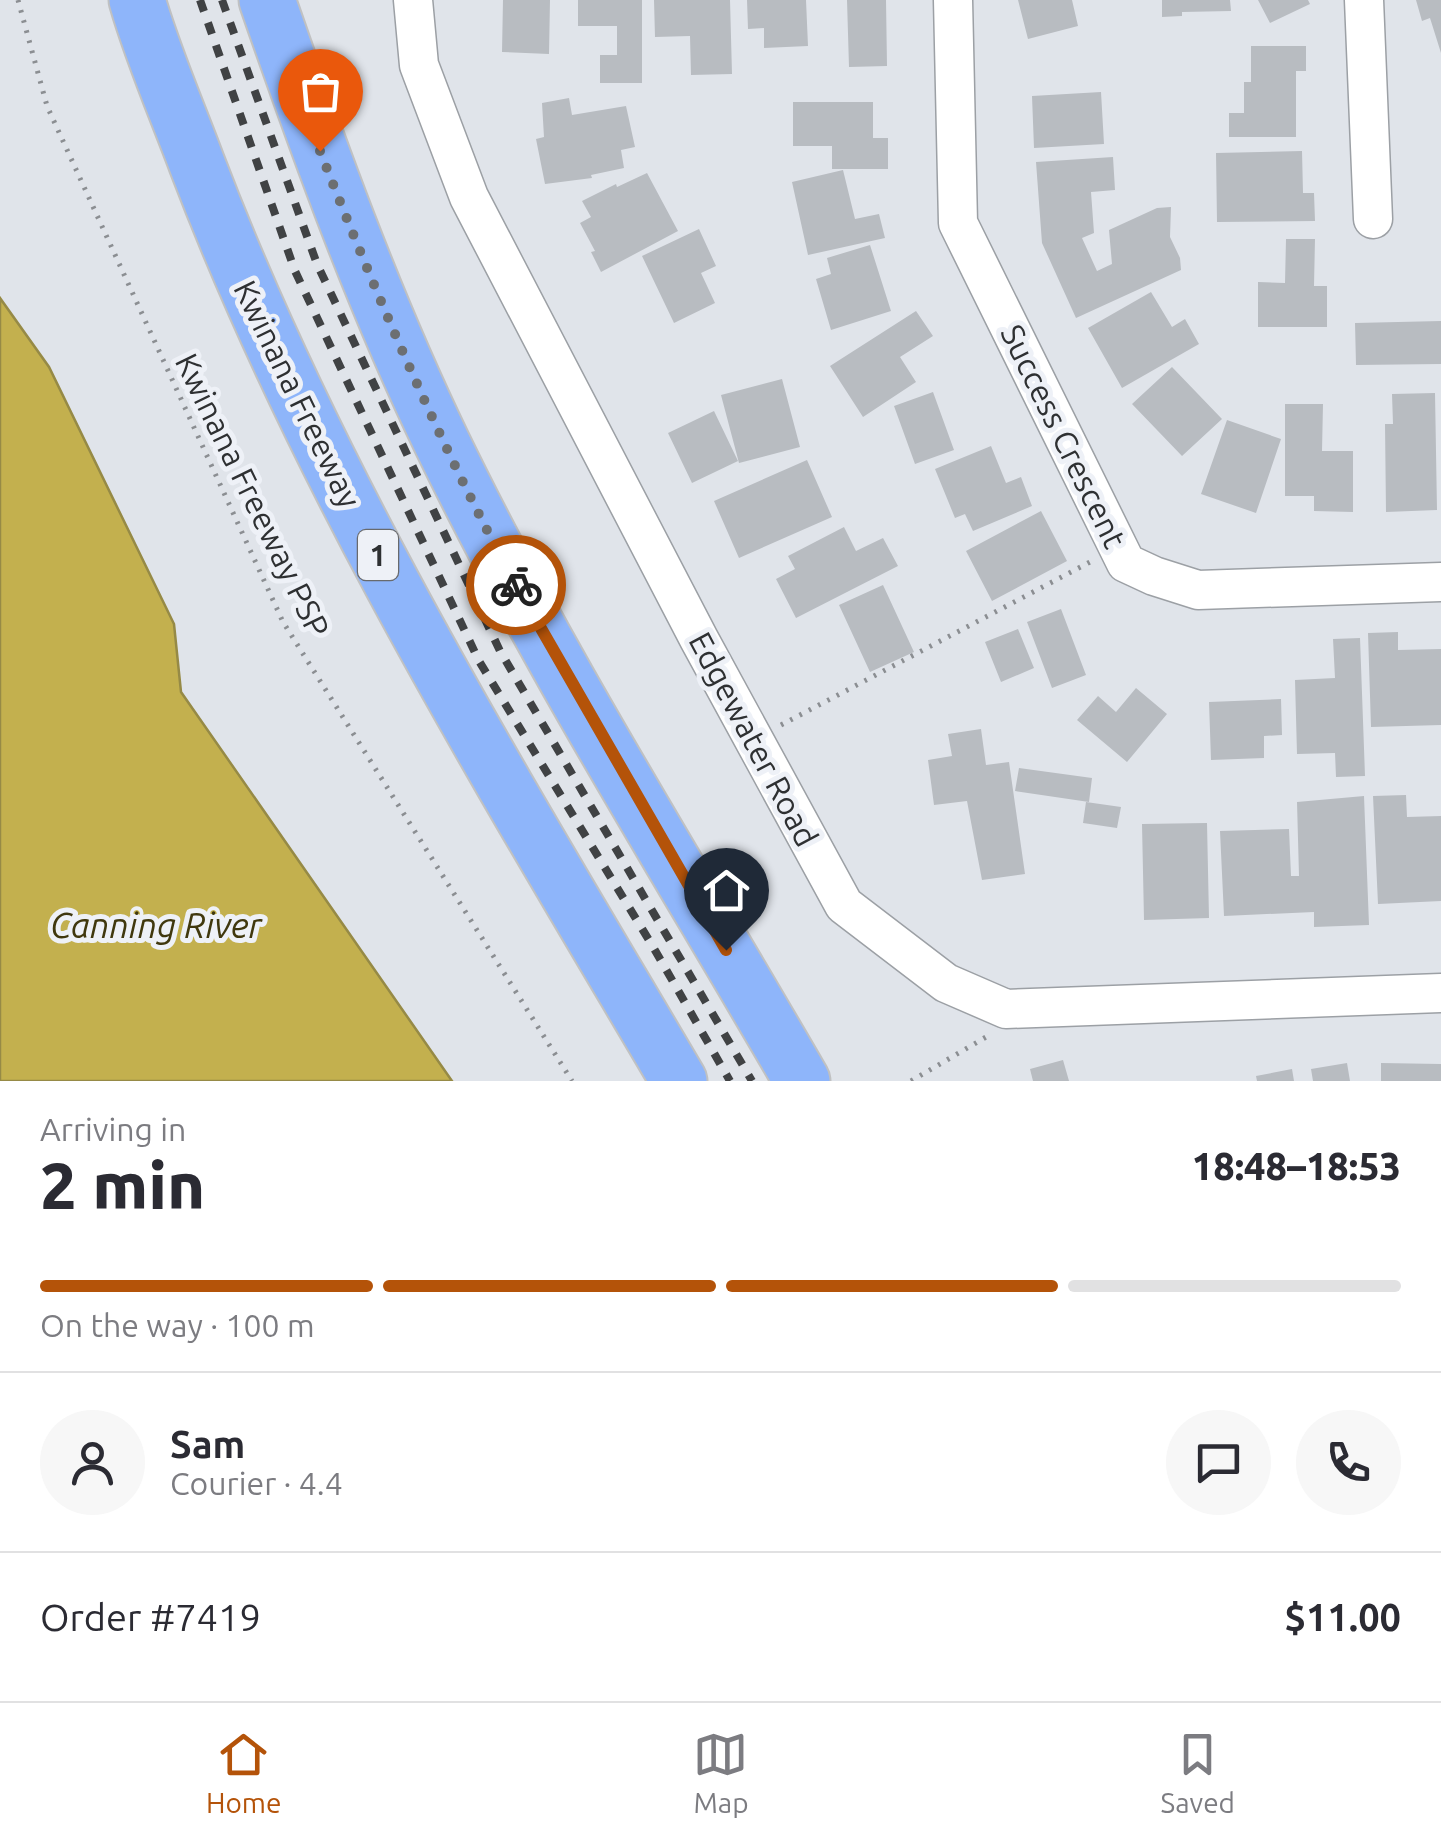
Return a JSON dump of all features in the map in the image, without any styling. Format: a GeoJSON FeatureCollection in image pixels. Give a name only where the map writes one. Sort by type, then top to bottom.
{"type":"FeatureCollection","features":[{"type":"Feature","properties":{"kind":"highway","name":"Kwinana Freeway"},"geometry":{"type":"LineString","coordinates":[[137,0],[235,263],[336,476],[441,674],[680,1081]]}},
{"type":"Feature","properties":{"kind":"highway"},"geometry":{"type":"LineString","coordinates":[[268,0],[356,244],[441,440],[536,623],[802,1081]]}},
{"type":"Feature","properties":{"kind":"street","name":"Edgewater Road"},"geometry":{"type":"LineString","coordinates":[[413,0],[419,65],[470,198],[844,905],[946,983],[1006,1009],[1441,994]]}},
{"type":"Feature","properties":{"kind":"street","name":"Success Crescent"},"geometry":{"type":"LineString","coordinates":[[952,0],[958,223],[1126,563],[1198,590],[1441,582]]}},
{"type":"Feature","properties":{"kind":"street"},"geometry":{"type":"LineString","coordinates":[[1364,0],[1373,219]]}},
{"type":"Feature","properties":{"kind":"path","name":"Kwinana Freeway PSP"},"geometry":{"type":"LineString","coordinates":[[18,0],[47,106],[283,622],[572,1081]]}},
{"type":"Feature","properties":{"kind":"path"},"geometry":{"type":"LineString","coordinates":[[786,722],[1082,567]]}},
{"type":"Feature","properties":{"kind":"path"},"geometry":{"type":"LineString","coordinates":[[911,1081],[995,1032]]}},
{"type":"Feature","properties":{"kind":"water","name":"Canning River"},"geometry":{"type":"Polygon","coordinates":[[[0,298],[49,367],[174,624],[181,692],[452,1081],[0,1081],[0,298]]]}},
{"type":"Feature","properties":{"kind":"building"},"geometry":{"type":"Polygon","coordinates":[[[503,0],[550,0],[549,54],[502,52],[503,0]]]}},
{"type":"Feature","properties":{"kind":"building"},"geometry":{"type":"Polygon","coordinates":[[[578,0],[642,0],[642,83],[600,83],[600,55],[617,55],[617,26],[578,26],[578,0]]]}},
{"type":"Feature","properties":{"kind":"building"},"geometry":{"type":"Polygon","coordinates":[[[654,0],[730,0],[732,74],[691,75],[690,36],[655,37],[654,0]]]}},
{"type":"Feature","properties":{"kind":"building"},"geometry":{"type":"Polygon","coordinates":[[[747,0],[806,0],[808,46],[764,48],[764,28],[748,29],[747,0]]]}},
{"type":"Feature","properties":{"kind":"building"},"geometry":{"type":"Polygon","coordinates":[[[847,0],[886,0],[887,66],[849,67],[847,0]]]}},
{"type":"Feature","properties":{"kind":"building"},"geometry":{"type":"Polygon","coordinates":[[[1018,0],[1072,0],[1078,26],[1028,39],[1018,0]]]}},
{"type":"Feature","properties":{"kind":"building"},"geometry":{"type":"Polygon","coordinates":[[[1162,0],[1230,0],[1231,11],[1182,12],[1182,16],[1162,17],[1162,0]]]}},
{"type":"Feature","properties":{"kind":"building"},"geometry":{"type":"Polygon","coordinates":[[[1258,0],[1308,0],[1310,4],[1270,23],[1258,0]]]}},
{"type":"Feature","properties":{"kind":"building"},"geometry":{"type":"Polygon","coordinates":[[[1416,0],[1441,0],[1441,53],[1430,18],[1422,21],[1416,0]]]}},
{"type":"Feature","properties":{"kind":"building"},"geometry":{"type":"Polygon","coordinates":[[[1251,46],[1306,46],[1306,71],[1296,71],[1296,137],[1229,137],[1229,113],[1244,113],[1244,82],[1251,82],[1251,46]]]}},
{"type":"Feature","properties":{"kind":"building"},"geometry":{"type":"Polygon","coordinates":[[[1101,92],[1104,144],[1034,148],[1032,96],[1101,92]]]}},
{"type":"Feature","properties":{"kind":"building"},"geometry":{"type":"Polygon","coordinates":[[[569,98],[572,115],[626,106],[635,147],[621,150],[624,168],[591,175],[592,178],[545,184],[536,139],[544,137],[542,103],[569,98]]]}},
{"type":"Feature","properties":{"kind":"building"},"geometry":{"type":"Polygon","coordinates":[[[793,102],[873,102],[873,138],[888,138],[888,169],[832,169],[832,146],[793,146],[793,102]]]}},
{"type":"Feature","properties":{"kind":"building"},"geometry":{"type":"Polygon","coordinates":[[[1302,151],[1303,193],[1314,193],[1315,221],[1217,222],[1216,153],[1302,151]]]}},
{"type":"Feature","properties":{"kind":"building"},"geometry":{"type":"Polygon","coordinates":[[[1113,157],[1115,190],[1091,192],[1094,233],[1082,238],[1097,271],[1112,264],[1109,230],[1157,208],[1171,207],[1170,237],[1181,270],[1076,318],[1042,243],[1036,162],[1113,157]]]}},
{"type":"Feature","properties":{"kind":"building"},"geometry":{"type":"Polygon","coordinates":[[[843,170],[855,219],[879,214],[885,238],[808,255],[792,182],[843,170]]]}},
{"type":"Feature","properties":{"kind":"building"},"geometry":{"type":"Polygon","coordinates":[[[647,173],[678,231],[601,272],[580,223],[591,217],[582,201],[647,173]]]}},
{"type":"Feature","properties":{"kind":"building"},"geometry":{"type":"Polygon","coordinates":[[[699,229],[716,266],[701,273],[715,303],[674,323],[642,256],[699,229]]]}},
{"type":"Feature","properties":{"kind":"building"},"geometry":{"type":"Polygon","coordinates":[[[1286,239],[1315,239],[1314,286],[1327,286],[1327,327],[1258,327],[1258,282],[1285,283],[1286,239]]]}},
{"type":"Feature","properties":{"kind":"building"},"geometry":{"type":"Polygon","coordinates":[[[870,245],[891,311],[831,330],[816,279],[831,274],[827,258],[870,245]]]}},
{"type":"Feature","properties":{"kind":"building"},"geometry":{"type":"Polygon","coordinates":[[[1151,292],[1172,327],[1185,319],[1199,344],[1122,388],[1088,328],[1151,292]]]}},
{"type":"Feature","properties":{"kind":"building"},"geometry":{"type":"Polygon","coordinates":[[[916,311],[933,336],[900,357],[916,382],[863,417],[830,366],[916,311]]]}},
{"type":"Feature","properties":{"kind":"building"},"geometry":{"type":"Polygon","coordinates":[[[1441,321],[1441,364],[1356,365],[1355,323],[1441,321]]]}},
{"type":"Feature","properties":{"kind":"building"},"geometry":{"type":"Polygon","coordinates":[[[1172,367],[1222,419],[1182,456],[1132,404],[1172,367]]]}},
{"type":"Feature","properties":{"kind":"building"},"geometry":{"type":"Polygon","coordinates":[[[782,379],[800,447],[739,463],[721,395],[782,379]]]}},
{"type":"Feature","properties":{"kind":"building"},"geometry":{"type":"Polygon","coordinates":[[[933,392],[954,450],[915,464],[894,406],[933,392]]]}},
{"type":"Feature","properties":{"kind":"building"},"geometry":{"type":"Polygon","coordinates":[[[1435,393],[1437,510],[1386,512],[1385,424],[1393,424],[1392,394],[1435,393]]]}},
{"type":"Feature","properties":{"kind":"building"},"geometry":{"type":"Polygon","coordinates":[[[1285,404],[1323,404],[1322,451],[1353,451],[1353,512],[1314,511],[1314,496],[1285,496],[1285,404]]]}},
{"type":"Feature","properties":{"kind":"building"},"geometry":{"type":"Polygon","coordinates":[[[714,411],[738,461],[692,483],[668,433],[714,411]]]}},
{"type":"Feature","properties":{"kind":"building"},"geometry":{"type":"Polygon","coordinates":[[[1227,420],[1281,439],[1256,513],[1201,494],[1227,420]]]}},
{"type":"Feature","properties":{"kind":"building"},"geometry":{"type":"Polygon","coordinates":[[[991,446],[1006,483],[1021,477],[1032,506],[973,531],[965,514],[955,518],[935,469],[991,446]]]}},
{"type":"Feature","properties":{"kind":"building"},"geometry":{"type":"Polygon","coordinates":[[[807,460],[832,517],[739,558],[714,501],[807,460]]]}},
{"type":"Feature","properties":{"kind":"building"},"geometry":{"type":"Polygon","coordinates":[[[1041,511],[1067,561],[992,601],[966,551],[1041,511]]]}},
{"type":"Feature","properties":{"kind":"building"},"geometry":{"type":"Polygon","coordinates":[[[844,527],[856,551],[883,538],[898,566],[796,618],[776,579],[795,569],[788,556],[844,527]]]}},
{"type":"Feature","properties":{"kind":"building"},"geometry":{"type":"Polygon","coordinates":[[[883,585],[914,652],[870,672],[839,605],[883,585]]]}},
{"type":"Feature","properties":{"kind":"building"},"geometry":{"type":"Polygon","coordinates":[[[1061,609],[1086,675],[1052,688],[1027,622],[1061,609]]]}},
{"type":"Feature","properties":{"kind":"building"},"geometry":{"type":"Polygon","coordinates":[[[1018,629],[1034,668],[1001,682],[985,642],[1018,629]]]}},
{"type":"Feature","properties":{"kind":"building"},"geometry":{"type":"Polygon","coordinates":[[[1398,632],[1398,650],[1441,649],[1441,725],[1371,727],[1368,633],[1398,632]]]}},
{"type":"Feature","properties":{"kind":"building"},"geometry":{"type":"Polygon","coordinates":[[[1360,638],[1365,776],[1336,777],[1335,753],[1297,754],[1295,680],[1335,678],[1333,639],[1360,638]]]}},
{"type":"Feature","properties":{"kind":"building"},"geometry":{"type":"Polygon","coordinates":[[[1136,688],[1167,714],[1127,762],[1077,720],[1098,696],[1116,712],[1136,688]]]}},
{"type":"Feature","properties":{"kind":"building"},"geometry":{"type":"Polygon","coordinates":[[[1281,699],[1282,735],[1264,736],[1264,758],[1211,760],[1209,702],[1281,699]]]}},
{"type":"Feature","properties":{"kind":"building"},"geometry":{"type":"Polygon","coordinates":[[[981,729],[986,765],[1009,762],[1025,874],[982,880],[967,801],[934,805],[928,760],[952,756],[948,734],[981,729]]]}},
{"type":"Feature","properties":{"kind":"building"},"geometry":{"type":"Polygon","coordinates":[[[1019,768],[1092,778],[1089,802],[1015,791],[1019,768]]]}},
{"type":"Feature","properties":{"kind":"building"},"geometry":{"type":"Polygon","coordinates":[[[1406,795],[1407,817],[1441,816],[1441,901],[1378,904],[1373,796],[1406,795]]]}},
{"type":"Feature","properties":{"kind":"building"},"geometry":{"type":"Polygon","coordinates":[[[1364,796],[1369,925],[1314,927],[1314,912],[1224,916],[1220,831],[1289,829],[1291,876],[1299,876],[1297,802],[1364,796]]]}},
{"type":"Feature","properties":{"kind":"building"},"geometry":{"type":"Polygon","coordinates":[[[1086,802],[1121,807],[1117,828],[1083,823],[1086,802]]]}},
{"type":"Feature","properties":{"kind":"building"},"geometry":{"type":"Polygon","coordinates":[[[1207,823],[1209,918],[1144,920],[1142,824],[1207,823]]]}},
{"type":"Feature","properties":{"kind":"building"},"geometry":{"type":"Polygon","coordinates":[[[1063,1060],[1069,1081],[1033,1081],[1030,1069],[1063,1060]]]}},
{"type":"Feature","properties":{"kind":"building"},"geometry":{"type":"Polygon","coordinates":[[[1347,1063],[1350,1081],[1313,1081],[1311,1069],[1347,1063]]]}},
{"type":"Feature","properties":{"kind":"building"},"geometry":{"type":"Polygon","coordinates":[[[1381,1063],[1441,1064],[1441,1081],[1381,1081],[1381,1063]]]}},
{"type":"Feature","properties":{"kind":"building"},"geometry":{"type":"Polygon","coordinates":[[[1292,1069],[1294,1081],[1257,1081],[1256,1076],[1292,1069]]]}},
{"type":"Feature","properties":{"kind":"railway"},"geometry":{"type":"LineString","coordinates":[[200,0],[295,271],[479,661],[730,1081]]}},
{"type":"Feature","properties":{"kind":"railway"},"geometry":{"type":"LineString","coordinates":[[222,0],[317,264],[500,651],[752,1081]]}},
{"type":"Feature","properties":{"kind":"way so far"},"geometry":{"type":"LineString","coordinates":[[320,151],[441,440],[516,585]]}},
{"type":"Feature","properties":{"kind":"route"},"geometry":{"type":"LineString","coordinates":[[516,585],[726,950]]}}]}
